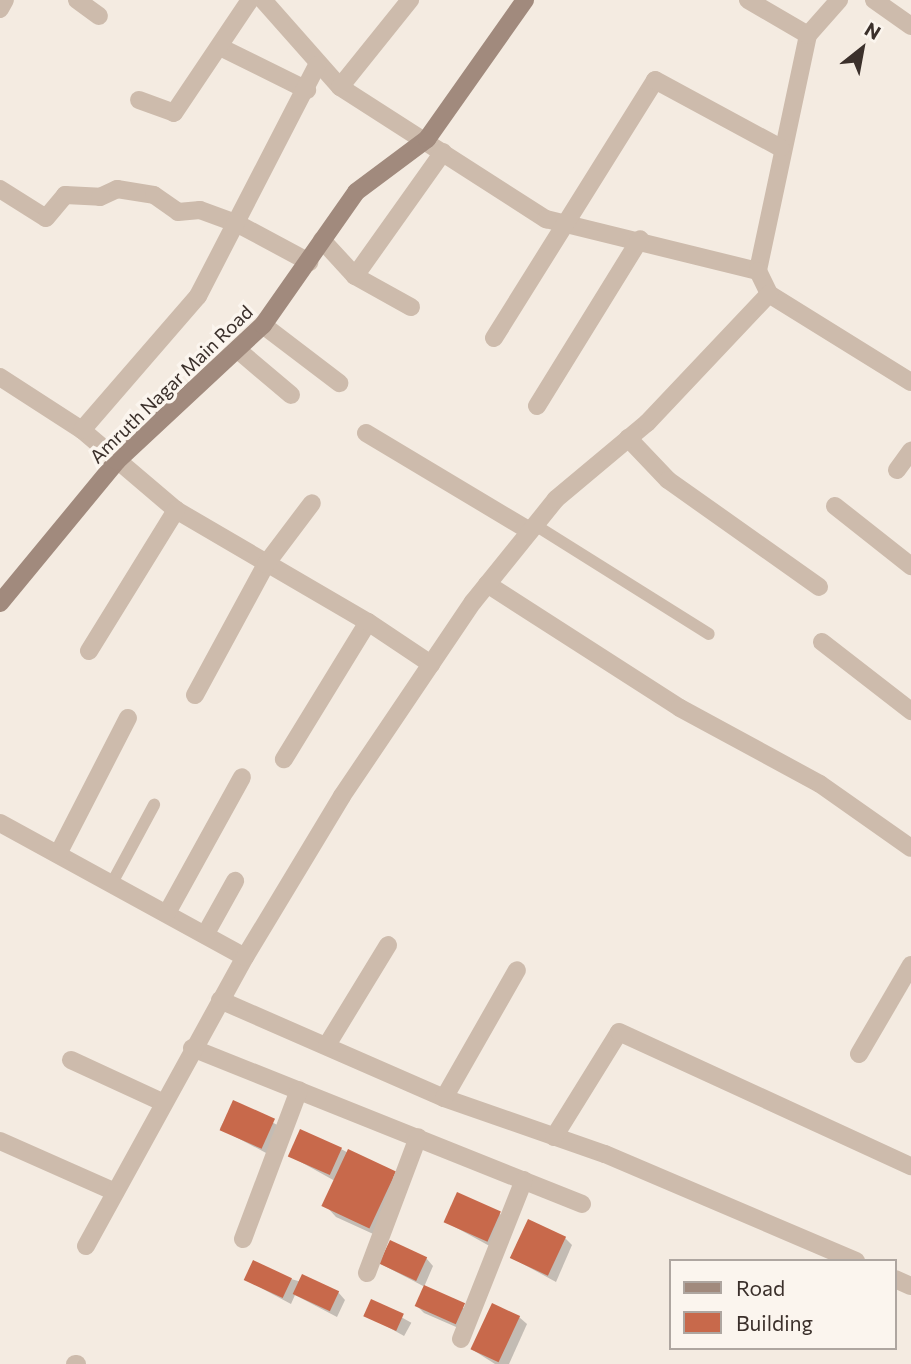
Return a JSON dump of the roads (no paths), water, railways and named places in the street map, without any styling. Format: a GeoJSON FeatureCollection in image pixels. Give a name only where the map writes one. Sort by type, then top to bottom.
{"type":"FeatureCollection","features":[{"type":"Feature","properties":{"kind":"street"},"geometry":{"type":"LineString","coordinates":[[0,9],[5,0]]}},
{"type":"Feature","properties":{"kind":"street"},"geometry":{"type":"LineString","coordinates":[[77,0],[99,16]]}},
{"type":"Feature","properties":{"kind":"street"},"geometry":{"type":"LineString","coordinates":[[139,100],[174,113],[222,48],[250,0]]}},
{"type":"Feature","properties":{"kind":"street"},"geometry":{"type":"LineString","coordinates":[[263,0],[317,65],[340,87],[427,139],[523,206],[566,222],[758,271]]}},
{"type":"Feature","properties":{"kind":"street"},"geometry":{"type":"LineString","coordinates":[[340,87],[410,0]]}},
{"type":"Feature","properties":{"kind":"street","name":"Amruth Nagar Main Road"},"geometry":{"type":"LineString","coordinates":[[0,603],[117,461],[239,351],[263,325],[356,192],[427,139],[525,0]]}},
{"type":"Feature","properties":{"kind":"street"},"geometry":{"type":"LineString","coordinates":[[748,0],[808,35]]}},
{"type":"Feature","properties":{"kind":"street"},"geometry":{"type":"LineString","coordinates":[[839,0],[808,35],[781,148],[758,271],[769,294],[911,382]]}},
{"type":"Feature","properties":{"kind":"street"},"geometry":{"type":"LineString","coordinates":[[874,0],[911,26]]}},
{"type":"Feature","properties":{"kind":"street"},"geometry":{"type":"LineString","coordinates":[[222,48],[307,90]]}},
{"type":"Feature","properties":{"kind":"street"},"geometry":{"type":"LineString","coordinates":[[82,430],[198,296],[238,224],[307,90],[317,65]]}},
{"type":"Feature","properties":{"kind":"street"},"geometry":{"type":"LineString","coordinates":[[494,338],[655,80],[781,148]]}},
{"type":"Feature","properties":{"kind":"street"},"geometry":{"type":"LineString","coordinates":[[355,276],[443,152]]}},
{"type":"Feature","properties":{"kind":"street"},"geometry":{"type":"LineString","coordinates":[[0,189],[46,218],[65,195],[100,197],[117,189],[154,195],[178,212],[200,210],[238,224],[309,262]]}},
{"type":"Feature","properties":{"kind":"street"},"geometry":{"type":"LineString","coordinates":[[537,406],[640,239]]}},
{"type":"Feature","properties":{"kind":"street"},"geometry":{"type":"LineString","coordinates":[[322,240],[355,276],[411,307]]}},
{"type":"Feature","properties":{"kind":"street"},"geometry":{"type":"LineString","coordinates":[[86,1245],[162,1102],[245,957],[431,664],[487,584],[556,499],[628,438],[769,294]]}},
{"type":"Feature","properties":{"kind":"street"},"geometry":{"type":"LineString","coordinates":[[263,325],[339,383]]}},
{"type":"Feature","properties":{"kind":"street"},"geometry":{"type":"LineString","coordinates":[[239,351],[291,395]]}},
{"type":"Feature","properties":{"kind":"street"},"geometry":{"type":"LineString","coordinates":[[0,377],[82,430],[177,510],[368,622],[431,664]]}},
{"type":"Feature","properties":{"kind":"street"},"geometry":{"type":"LineString","coordinates":[[366,433],[533,528]]}},
{"type":"Feature","properties":{"kind":"street"},"geometry":{"type":"LineString","coordinates":[[628,438],[668,480],[819,587]]}},
{"type":"Feature","properties":{"kind":"street"},"geometry":{"type":"LineString","coordinates":[[897,470],[911,451]]}},
{"type":"Feature","properties":{"kind":"street"},"geometry":{"type":"LineString","coordinates":[[195,695],[266,564],[312,503]]}},
{"type":"Feature","properties":{"kind":"street"},"geometry":{"type":"LineString","coordinates":[[835,506],[911,566]]}},
{"type":"Feature","properties":{"kind":"street"},"geometry":{"type":"LineString","coordinates":[[89,651],[177,510]]}},
{"type":"Feature","properties":{"kind":"street"},"geometry":{"type":"LineString","coordinates":[[487,584],[680,708],[820,784],[911,848]]}},
{"type":"Feature","properties":{"kind":"street"},"geometry":{"type":"LineString","coordinates":[[285,760],[368,622]]}},
{"type":"Feature","properties":{"kind":"street"},"geometry":{"type":"LineString","coordinates":[[822,642],[911,711]]}},
{"type":"Feature","properties":{"kind":"street"},"geometry":{"type":"LineString","coordinates":[[58,854],[128,718]]}},
{"type":"Feature","properties":{"kind":"street"},"geometry":{"type":"LineString","coordinates":[[167,914],[242,776]]}},
{"type":"Feature","properties":{"kind":"street"},"geometry":{"type":"LineString","coordinates":[[0,823],[245,957]]}},
{"type":"Feature","properties":{"kind":"street"},"geometry":{"type":"LineString","coordinates":[[205,934],[235,881]]}},
{"type":"Feature","properties":{"kind":"street"},"geometry":{"type":"LineString","coordinates":[[327,1045],[388,945]]}},
{"type":"Feature","properties":{"kind":"street"},"geometry":{"type":"LineString","coordinates":[[859,1054],[911,965]]}},
{"type":"Feature","properties":{"kind":"street"},"geometry":{"type":"LineString","coordinates":[[444,1098],[517,970]]}},
{"type":"Feature","properties":{"kind":"street"},"geometry":{"type":"LineString","coordinates":[[220,1000],[444,1098],[709,1195],[852,1259]]}},
{"type":"Feature","properties":{"kind":"street"},"geometry":{"type":"LineString","coordinates":[[554,1137],[620,1032],[911,1166]]}},
{"type":"Feature","properties":{"kind":"street"},"geometry":{"type":"LineString","coordinates":[[192,1048],[582,1204]]}},
{"type":"Feature","properties":{"kind":"street"},"geometry":{"type":"LineString","coordinates":[[71,1060],[162,1102]]}},
{"type":"Feature","properties":{"kind":"street"},"geometry":{"type":"LineString","coordinates":[[243,1239],[299,1090]]}},
{"type":"Feature","properties":{"kind":"street"},"geometry":{"type":"LineString","coordinates":[[367,1273],[418,1137]]}},
{"type":"Feature","properties":{"kind":"street"},"geometry":{"type":"LineString","coordinates":[[0,1141],[114,1192]]}},
{"type":"Feature","properties":{"kind":"street"},"geometry":{"type":"LineString","coordinates":[[461,1339],[524,1180]]}},
{"type":"Feature","properties":{"kind":"lane"},"geometry":{"type":"LineString","coordinates":[[533,528],[709,634]]}},
{"type":"Feature","properties":{"kind":"lane"},"geometry":{"type":"LineString","coordinates":[[112,883],[154,805]]}}]}
